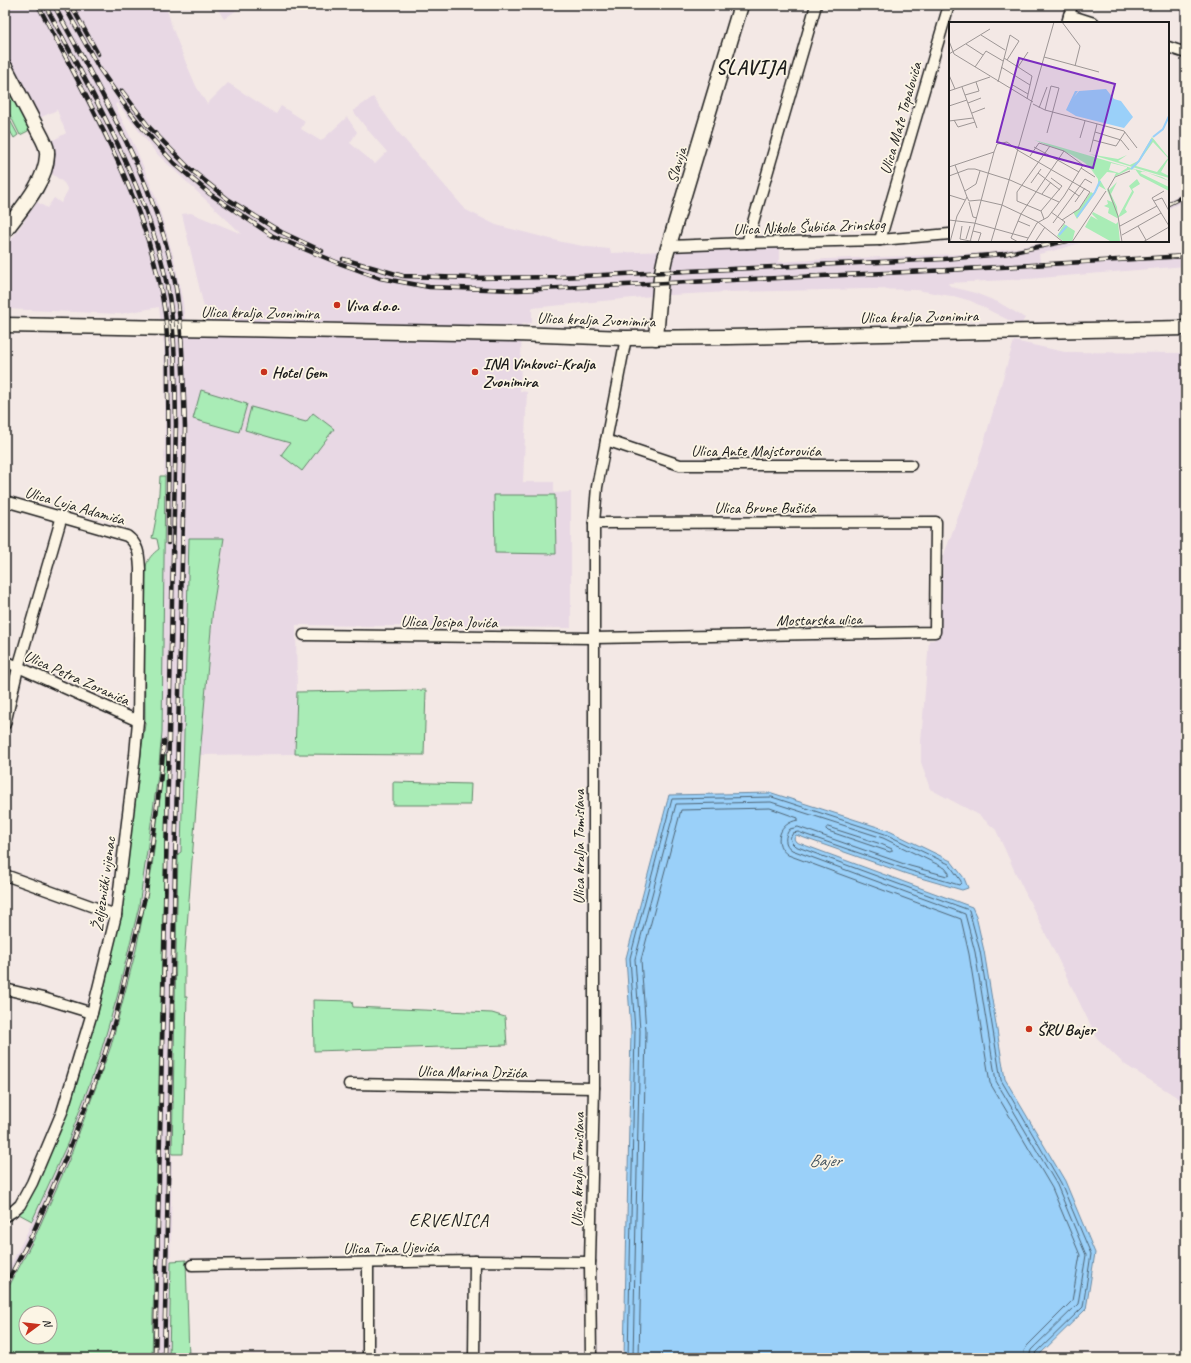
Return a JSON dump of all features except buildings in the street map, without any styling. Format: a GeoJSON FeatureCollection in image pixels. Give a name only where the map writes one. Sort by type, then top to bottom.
{"type":"FeatureCollection","features":[{"type":"Feature","properties":{"kind":"main road","name":"Slavija"},"geometry":{"type":"LineString","coordinates":[[656,338],[661,277],[741,5]]}},
{"type":"Feature","properties":{"kind":"main road"},"geometry":{"type":"LineString","coordinates":[[5,67],[47,147],[43,174],[38,184],[5,231]]}},
{"type":"Feature","properties":{"kind":"main road","name":"Ulica kralja Zvonimira"},"geometry":{"type":"LineString","coordinates":[[5,325],[516,334],[626,338],[1186,328]]}},
{"type":"Feature","properties":{"kind":"street"},"geometry":{"type":"LineString","coordinates":[[747,243],[816,5]]}},
{"type":"Feature","properties":{"kind":"street","name":"Ulica Mate Topalovića"},"geometry":{"type":"LineString","coordinates":[[880,240],[949,5]]}},
{"type":"Feature","properties":{"kind":"street"},"geometry":{"type":"LineString","coordinates":[[1070,14],[1091,22]]}},
{"type":"Feature","properties":{"kind":"street"},"geometry":{"type":"LineString","coordinates":[[1169,47],[1186,53]]}},
{"type":"Feature","properties":{"kind":"street","name":"Ulica Nikole Šubića Zrinskog"},"geometry":{"type":"LineString","coordinates":[[669,246],[880,240],[949,234]]}},
{"type":"Feature","properties":{"kind":"street","name":"Ulica kralja Tomislava"},"geometry":{"type":"LineString","coordinates":[[591,1358],[590,1262],[594,1088],[594,523],[597,487],[626,338]]}},
{"type":"Feature","properties":{"kind":"street","name":"Ulica Ante Majstorovića"},"geometry":{"type":"LineString","coordinates":[[606,440],[680,465],[911,465]]}},
{"type":"Feature","properties":{"kind":"street","name":"Ulica Luja Adamića"},"geometry":{"type":"LineString","coordinates":[[5,501],[62,516],[127,536],[134,541]]}},
{"type":"Feature","properties":{"kind":"street"},"geometry":{"type":"LineString","coordinates":[[5,724],[18,668],[62,516]]}},
{"type":"Feature","properties":{"kind":"street","name":"Ulica Brune Bušića"},"geometry":{"type":"LineString","coordinates":[[594,523],[936,522]]}},
{"type":"Feature","properties":{"kind":"street","name":"Mostarska ulica"},"geometry":{"type":"LineString","coordinates":[[593,638],[935,632],[936,522]]}},
{"type":"Feature","properties":{"kind":"street","name":"Željeznički vijenac"},"geometry":{"type":"LineString","coordinates":[[9,1214],[20,1205],[32,1183],[62,1112],[92,1013],[116,915],[136,755],[138,721],[140,569],[139,556],[134,541]]}},
{"type":"Feature","properties":{"kind":"street","name":"Ulica Josipa Jovića"},"geometry":{"type":"LineString","coordinates":[[304,635],[593,638]]}},
{"type":"Feature","properties":{"kind":"street","name":"Ulica Petra Zoranića"},"geometry":{"type":"LineString","coordinates":[[5,661],[138,721]]}},
{"type":"Feature","properties":{"kind":"street"},"geometry":{"type":"LineString","coordinates":[[5,875],[116,915]]}},
{"type":"Feature","properties":{"kind":"street"},"geometry":{"type":"LineString","coordinates":[[5,989],[43,998],[92,1013]]}},
{"type":"Feature","properties":{"kind":"street","name":"Ulica Marina Držića"},"geometry":{"type":"LineString","coordinates":[[349,1084],[594,1088]]}},
{"type":"Feature","properties":{"kind":"street"},"geometry":{"type":"LineString","coordinates":[[474,1358],[476,1261]]}},
{"type":"Feature","properties":{"kind":"street","name":"Ulica Tina Ujevića"},"geometry":{"type":"LineString","coordinates":[[192,1265],[476,1261],[590,1262]]}},
{"type":"Feature","properties":{"kind":"street"},"geometry":{"type":"LineString","coordinates":[[368,1263],[368,1358]]}},
{"type":"Feature","properties":{"kind":"shaded area"},"geometry":{"type":"Polygon","coordinates":[[[5,5],[166,5],[172,27],[184,58],[196,86],[207,104],[228,83],[276,114],[281,106],[305,121],[301,129],[321,141],[347,117],[357,132],[350,143],[375,164],[387,152],[353,111],[373,97],[398,132],[466,210],[496,225],[562,242],[610,249],[611,253],[779,247],[779,262],[993,252],[1048,242],[1082,242],[1039,254],[1041,262],[1186,254],[1186,266],[1028,279],[948,283],[952,287],[975,293],[998,302],[1025,318],[1020,326],[971,301],[917,290],[869,289],[728,292],[653,296],[532,308],[532,323],[522,324],[520,391],[527,392],[523,482],[554,482],[554,493],[571,492],[571,628],[296,625],[297,692],[295,754],[200,755],[213,607],[224,538],[190,538],[181,852],[178,854],[175,958],[169,1358],[152,1358],[166,756],[152,867],[136,950],[111,1046],[69,1160],[34,1239],[5,1294],[5,1276],[26,1235],[68,1142],[127,956],[139,906],[158,775],[162,732],[165,396],[164,344],[159,307],[120,314],[5,309],[5,249],[37,202],[47,208],[54,198],[61,203],[68,190],[64,183],[51,173],[52,146],[50,142],[66,133],[57,110],[37,119],[5,57],[5,5]],[[117,103],[115,105],[137,151],[156,198],[174,258],[183,303],[185,322],[205,321],[206,316],[182,214],[191,213],[242,234],[156,153],[117,103]]]}},
{"type":"Feature","properties":{"kind":"shaded area"},"geometry":{"type":"Polygon","coordinates":[[[215,5],[244,5],[224,19],[215,5]]]}},
{"type":"Feature","properties":{"kind":"shaded area"},"geometry":{"type":"Polygon","coordinates":[[[1186,191],[1186,200],[1169,208],[1169,200],[1186,191]]]}},
{"type":"Feature","properties":{"kind":"shaded area"},"geometry":{"type":"Polygon","coordinates":[[[1014,341],[1065,352],[1186,353],[1186,1098],[1180,1099],[1124,1064],[1097,1038],[1016,874],[996,830],[979,815],[930,789],[921,762],[921,742],[929,640],[934,640],[939,632],[943,557],[975,472],[1014,341]]]}},
{"type":"Feature","properties":{"kind":"green space"},"geometry":{"type":"Polygon","coordinates":[[[5,81],[29,128],[28,131],[20,135],[5,105],[5,81]]]}},
{"type":"Feature","properties":{"kind":"green space"},"geometry":{"type":"Polygon","coordinates":[[[5,111],[18,135],[14,138],[10,131],[5,133],[5,111]]]}},
{"type":"Feature","properties":{"kind":"green space"},"geometry":{"type":"Polygon","coordinates":[[[201,390],[247,404],[239,432],[193,419],[201,390]]]}},
{"type":"Feature","properties":{"kind":"green space"},"geometry":{"type":"Polygon","coordinates":[[[251,407],[306,422],[313,413],[334,429],[302,471],[281,455],[290,443],[245,430],[251,407]]]}},
{"type":"Feature","properties":{"kind":"green space"},"geometry":{"type":"Polygon","coordinates":[[[160,476],[165,476],[162,732],[158,775],[139,906],[117,997],[99,1058],[68,1142],[32,1221],[17,1213],[65,1117],[98,1012],[108,973],[119,916],[145,724],[144,584],[148,560],[159,549],[157,539],[152,538],[158,507],[160,476]]]}},
{"type":"Feature","properties":{"kind":"green space"},"geometry":{"type":"Polygon","coordinates":[[[494,495],[555,495],[556,554],[495,553],[494,495]]]}},
{"type":"Feature","properties":{"kind":"green space"},"geometry":{"type":"Polygon","coordinates":[[[189,538],[224,538],[213,607],[185,953],[185,997],[187,997],[183,1154],[172,1154],[178,854],[181,852],[189,538]]]}},
{"type":"Feature","properties":{"kind":"green space"},"geometry":{"type":"Polygon","coordinates":[[[426,690],[424,755],[295,754],[297,692],[426,690]]]}},
{"type":"Feature","properties":{"kind":"green space"},"geometry":{"type":"Polygon","coordinates":[[[165,755],[167,756],[152,1358],[5,1358],[5,1294],[34,1239],[69,1160],[111,1046],[136,950],[152,867],[165,755]]]}},
{"type":"Feature","properties":{"kind":"green space"},"geometry":{"type":"Polygon","coordinates":[[[393,782],[471,784],[470,805],[393,805],[393,782]]]}},
{"type":"Feature","properties":{"kind":"green space"},"geometry":{"type":"Polygon","coordinates":[[[313,1000],[352,1001],[353,1007],[492,1013],[505,1017],[507,1045],[314,1051],[313,1000]]]}},
{"type":"Feature","properties":{"kind":"green space"},"geometry":{"type":"Polygon","coordinates":[[[186,1260],[189,1358],[169,1358],[171,1261],[186,1260]]]}},
{"type":"Feature","properties":{"kind":"water","name":"Bajer"},"geometry":{"type":"Polygon","coordinates":[[[772,793],[887,830],[951,861],[964,878],[968,888],[962,890],[907,874],[796,835],[794,839],[796,842],[972,907],[976,916],[984,951],[1005,1079],[1065,1181],[1095,1253],[1086,1309],[1036,1358],[624,1358],[631,1031],[626,958],[669,795],[772,793]]]}},
{"type":"Feature","properties":{"kind":"railway"},"geometry":{"type":"LineString","coordinates":[[38,5],[97,116],[115,154],[131,192],[157,272],[165,313],[168,361],[168,543]]}},
{"type":"Feature","properties":{"kind":"railway"},"geometry":{"type":"LineString","coordinates":[[45,5],[86,80],[135,183],[158,247],[170,302],[174,337],[176,424],[155,1358]]}},
{"type":"Feature","properties":{"kind":"railway"},"geometry":{"type":"LineString","coordinates":[[54,5],[125,139],[141,173],[155,209],[175,282],[181,336],[185,427],[164,1358]]}},
{"type":"Feature","properties":{"kind":"railway"},"geometry":{"type":"LineString","coordinates":[[64,5],[99,68],[126,107],[174,163],[210,194],[273,236],[380,278],[429,287],[518,290],[949,270],[1186,256]]}},
{"type":"Feature","properties":{"kind":"railway"},"geometry":{"type":"LineString","coordinates":[[71,5],[98,54]]}},
{"type":"Feature","properties":{"kind":"railway"},"geometry":{"type":"LineString","coordinates":[[122,91],[149,127],[190,169],[229,200],[281,232],[322,251]]}},
{"type":"Feature","properties":{"kind":"railway"},"geometry":{"type":"LineString","coordinates":[[1169,204],[1186,195]]}},
{"type":"Feature","properties":{"kind":"railway"},"geometry":{"type":"LineString","coordinates":[[343,259],[403,276],[472,278],[560,277],[944,259],[1003,254],[1062,242]]}},
{"type":"Feature","properties":{"kind":"railway"},"geometry":{"type":"LineString","coordinates":[[5,1286],[33,1233],[69,1150],[100,1069],[114,1024],[146,893],[164,741]]}},
{"type":"Feature","properties":{"kind":"place","name":"Viva d.o.o."},"geometry":{"type":"Point","coordinates":[337,305]}},
{"type":"Feature","properties":{"kind":"place","name":"Hotel Gem"},"geometry":{"type":"Point","coordinates":[264,372]}},
{"type":"Feature","properties":{"kind":"place","name":"INA Vinkovci-Kralja Zvonimira"},"geometry":{"type":"Point","coordinates":[475,372]}},
{"type":"Feature","properties":{"kind":"place","name":"ŠRU Bajer"},"geometry":{"type":"Point","coordinates":[1029,1029]}},
{"type":"Feature","properties":{"kind":"district","name":"SLAVIJA"},"geometry":{"type":"Point","coordinates":[751,67]}},
{"type":"Feature","properties":{"kind":"district","name":"ERVENICA"},"geometry":{"type":"Point","coordinates":[449,1220]}}]}
